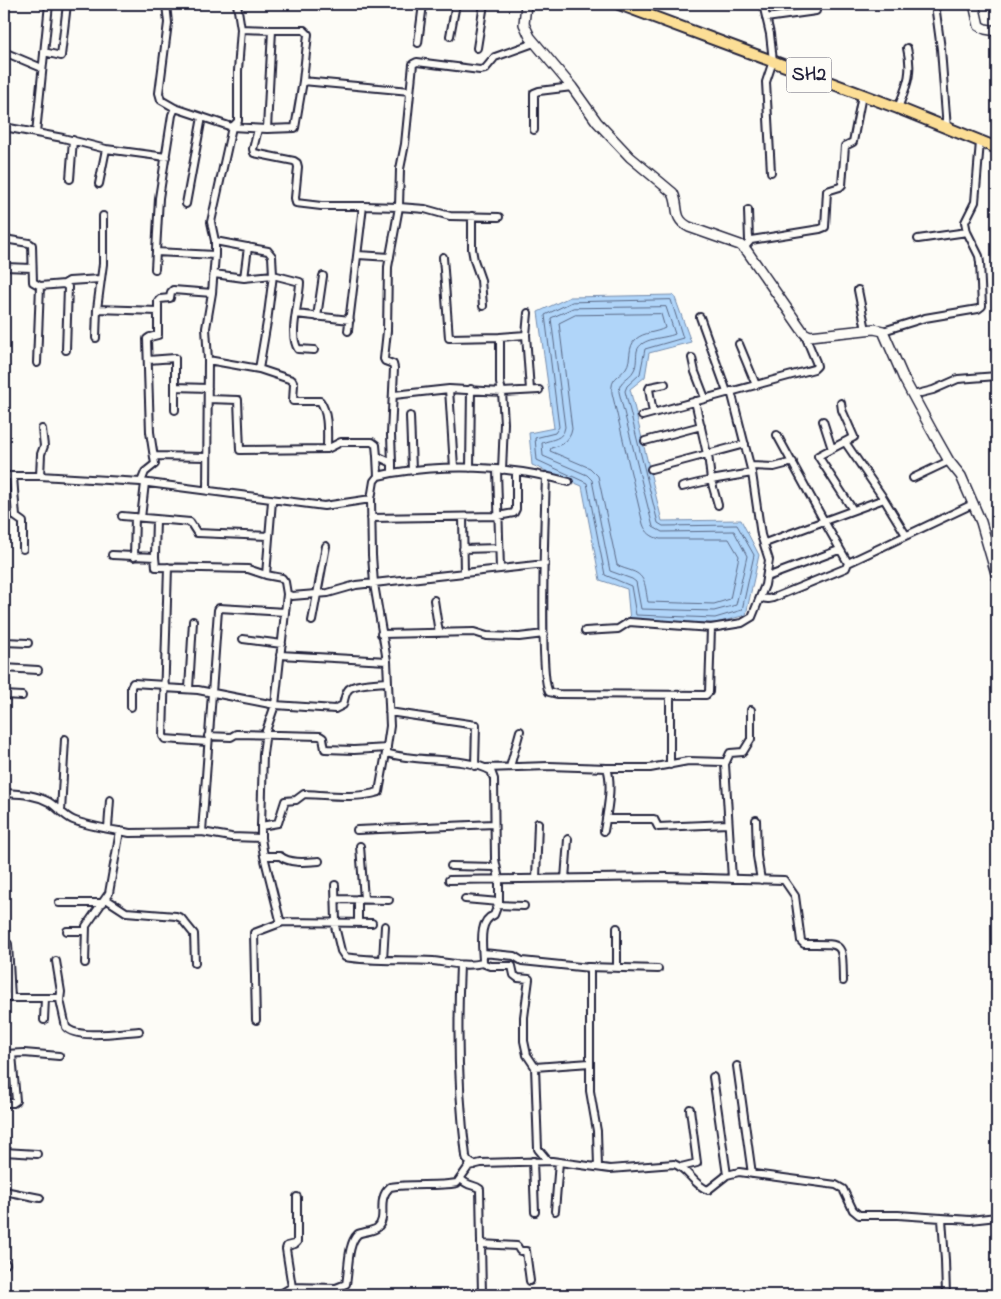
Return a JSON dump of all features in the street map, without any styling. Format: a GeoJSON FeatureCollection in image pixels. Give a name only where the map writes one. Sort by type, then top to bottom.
{"type":"FeatureCollection","features":[{"type":"Feature","properties":{"kind":"main road","name":"SH2"},"geometry":{"type":"LineString","coordinates":[[621,4],[898,108],[997,148]]}},
{"type":"Feature","properties":{"kind":"street"},"geometry":{"type":"LineString","coordinates":[[36,133],[49,4]]}},
{"type":"Feature","properties":{"kind":"street"},"geometry":{"type":"LineString","coordinates":[[44,52],[61,56],[67,4]]}},
{"type":"Feature","properties":{"kind":"street"},"geometry":{"type":"LineString","coordinates":[[166,4],[168,23],[159,93],[160,100],[175,108],[232,127],[258,129],[295,128],[308,34],[304,30],[241,29]]}},
{"type":"Feature","properties":{"kind":"street"},"geometry":{"type":"LineString","coordinates":[[207,491],[208,360],[206,328],[216,254],[211,222],[232,127],[238,121],[239,115],[238,71],[241,29],[237,4]]}},
{"type":"Feature","properties":{"kind":"street"},"geometry":{"type":"LineString","coordinates":[[418,43],[423,4]]}},
{"type":"Feature","properties":{"kind":"street"},"geometry":{"type":"LineString","coordinates":[[450,36],[456,4]]}},
{"type":"Feature","properties":{"kind":"street"},"geometry":{"type":"LineString","coordinates":[[477,48],[484,4]]}},
{"type":"Feature","properties":{"kind":"street"},"geometry":{"type":"LineString","coordinates":[[526,4],[524,24],[534,43],[572,87],[597,122],[630,157],[673,193],[676,200],[677,216],[681,222],[689,227],[747,245],[825,227],[827,191],[842,185],[845,146],[853,142],[862,95]]}},
{"type":"Feature","properties":{"kind":"street"},"geometry":{"type":"LineString","coordinates":[[763,4],[770,34],[773,61],[766,82],[771,172]]}},
{"type":"Feature","properties":{"kind":"street"},"geometry":{"type":"LineString","coordinates":[[974,4],[979,26],[997,31]]}},
{"type":"Feature","properties":{"kind":"street"},"geometry":{"type":"LineString","coordinates":[[766,18],[816,11]]}},
{"type":"Feature","properties":{"kind":"street"},"geometry":{"type":"LineString","coordinates":[[936,12],[941,49],[947,129]]}},
{"type":"Feature","properties":{"kind":"street"},"geometry":{"type":"LineString","coordinates":[[267,129],[272,30]]}},
{"type":"Feature","properties":{"kind":"street"},"geometry":{"type":"LineString","coordinates":[[392,473],[391,436],[394,366],[384,359],[387,331],[388,267],[399,207],[400,169],[405,144],[414,63],[480,70],[485,69],[495,57],[534,43]]}},
{"type":"Feature","properties":{"kind":"street"},"geometry":{"type":"LineString","coordinates":[[898,108],[910,75],[907,48]]}},
{"type":"Feature","properties":{"kind":"street"},"geometry":{"type":"LineString","coordinates":[[4,52],[42,68]]}},
{"type":"Feature","properties":{"kind":"street"},"geometry":{"type":"LineString","coordinates":[[303,81],[410,91]]}},
{"type":"Feature","properties":{"kind":"street"},"geometry":{"type":"LineString","coordinates":[[534,130],[534,93],[572,87]]}},
{"type":"Feature","properties":{"kind":"street"},"geometry":{"type":"LineString","coordinates":[[155,268],[159,198],[172,115],[175,108]]}},
{"type":"Feature","properties":{"kind":"street"},"geometry":{"type":"LineString","coordinates":[[186,204],[202,117]]}},
{"type":"Feature","properties":{"kind":"street"},"geometry":{"type":"LineString","coordinates":[[4,128],[73,140],[106,149],[166,157]]}},
{"type":"Feature","properties":{"kind":"street"},"geometry":{"type":"LineString","coordinates":[[258,129],[253,149],[254,153],[297,163],[296,203],[320,206],[399,207],[425,209],[450,216],[499,217]]}},
{"type":"Feature","properties":{"kind":"street"},"geometry":{"type":"LineString","coordinates":[[70,179],[73,140]]}},
{"type":"Feature","properties":{"kind":"street"},"geometry":{"type":"LineString","coordinates":[[804,333],[810,336],[874,329],[883,331],[925,318],[978,309],[982,306],[979,256],[967,232],[965,222],[975,202],[980,142]]}},
{"type":"Feature","properties":{"kind":"street"},"geometry":{"type":"LineString","coordinates":[[99,184],[106,149]]}},
{"type":"Feature","properties":{"kind":"street"},"geometry":{"type":"LineString","coordinates":[[348,330],[363,206]]}},
{"type":"Feature","properties":{"kind":"street"},"geometry":{"type":"LineString","coordinates":[[642,416],[814,369],[817,366],[804,333],[747,245],[748,210]]}},
{"type":"Feature","properties":{"kind":"street"},"geometry":{"type":"LineString","coordinates":[[96,338],[97,309],[103,264],[103,216]]}},
{"type":"Feature","properties":{"kind":"street"},"geometry":{"type":"LineString","coordinates":[[472,216],[472,249],[481,280],[483,306]]}},
{"type":"Feature","properties":{"kind":"street"},"geometry":{"type":"LineString","coordinates":[[918,239],[967,232]]}},
{"type":"Feature","properties":{"kind":"street"},"geometry":{"type":"LineString","coordinates":[[4,240],[29,243],[32,246],[33,282],[40,286],[64,284],[69,281],[100,279]]}},
{"type":"Feature","properties":{"kind":"street"},"geometry":{"type":"LineString","coordinates":[[215,241],[271,253],[273,275],[259,369]]}},
{"type":"Feature","properties":{"kind":"street"},"geometry":{"type":"LineString","coordinates":[[244,278],[248,248]]}},
{"type":"Feature","properties":{"kind":"street"},"geometry":{"type":"LineString","coordinates":[[156,252],[216,254]]}},
{"type":"Feature","properties":{"kind":"street"},"geometry":{"type":"LineString","coordinates":[[358,255],[390,257]]}},
{"type":"Feature","properties":{"kind":"street"},"geometry":{"type":"LineString","coordinates":[[442,257],[449,338],[526,335]]}},
{"type":"Feature","properties":{"kind":"street"},"geometry":{"type":"LineString","coordinates":[[4,267],[32,268]]}},
{"type":"Feature","properties":{"kind":"street"},"geometry":{"type":"LineString","coordinates":[[214,274],[244,278],[273,275],[300,282],[294,328],[296,348],[314,350]]}},
{"type":"Feature","properties":{"kind":"street"},"geometry":{"type":"LineString","coordinates":[[317,317],[323,276]]}},
{"type":"Feature","properties":{"kind":"street"},"geometry":{"type":"LineString","coordinates":[[64,284],[68,287],[66,350]]}},
{"type":"Feature","properties":{"kind":"street"},"geometry":{"type":"LineString","coordinates":[[37,364],[40,286]]}},
{"type":"Feature","properties":{"kind":"street"},"geometry":{"type":"LineString","coordinates":[[134,557],[144,472],[155,464],[151,438],[147,339],[150,336],[158,335],[159,300],[170,298],[173,290],[212,293]]}},
{"type":"Feature","properties":{"kind":"street"},"geometry":{"type":"LineString","coordinates":[[858,290],[866,330]]}},
{"type":"Feature","properties":{"kind":"street"},"geometry":{"type":"LineString","coordinates":[[97,309],[158,311]]}},
{"type":"Feature","properties":{"kind":"street"},"geometry":{"type":"LineString","coordinates":[[528,313],[526,335],[530,390]]}},
{"type":"Feature","properties":{"kind":"street"},"geometry":{"type":"LineString","coordinates":[[296,314],[350,320]]}},
{"type":"Feature","properties":{"kind":"street"},"geometry":{"type":"LineString","coordinates":[[585,631],[618,629],[629,622],[711,628],[742,623],[748,620],[755,611],[760,598],[767,577],[769,560],[761,535],[752,469],[729,392],[700,317]]}},
{"type":"Feature","properties":{"kind":"street"},"geometry":{"type":"LineString","coordinates":[[883,331],[913,395],[949,461],[961,476],[981,522],[996,568],[997,577]]}},
{"type":"Feature","properties":{"kind":"street"},"geometry":{"type":"LineString","coordinates":[[500,337],[500,383],[504,423],[498,516],[500,569]]}},
{"type":"Feature","properties":{"kind":"street"},"geometry":{"type":"LineString","coordinates":[[739,344],[756,385]]}},
{"type":"Feature","properties":{"kind":"street"},"geometry":{"type":"LineString","coordinates":[[148,360],[175,358],[175,410]]}},
{"type":"Feature","properties":{"kind":"street"},"geometry":{"type":"LineString","coordinates":[[692,358],[694,372],[705,398]]}},
{"type":"Feature","properties":{"kind":"street"},"geometry":{"type":"LineString","coordinates":[[208,360],[259,369],[292,380],[294,384],[293,401],[320,401],[325,411],[327,449]]}},
{"type":"Feature","properties":{"kind":"street"},"geometry":{"type":"LineString","coordinates":[[913,395],[932,390],[958,379],[997,376]]}},
{"type":"Feature","properties":{"kind":"street"},"geometry":{"type":"LineString","coordinates":[[653,413],[649,389],[650,387],[665,384]]}},
{"type":"Feature","properties":{"kind":"street"},"geometry":{"type":"LineString","coordinates":[[175,387],[208,388]]}},
{"type":"Feature","properties":{"kind":"street"},"geometry":{"type":"LineString","coordinates":[[394,395],[449,389],[502,392],[539,390]]}},
{"type":"Feature","properties":{"kind":"street"},"geometry":{"type":"LineString","coordinates":[[449,389],[454,467]]}},
{"type":"Feature","properties":{"kind":"street"},"geometry":{"type":"LineString","coordinates":[[470,389],[470,468]]}},
{"type":"Feature","properties":{"kind":"street"},"geometry":{"type":"LineString","coordinates":[[208,399],[238,400],[240,450],[327,449],[341,442],[375,442],[378,476]]}},
{"type":"Feature","properties":{"kind":"street"},"geometry":{"type":"LineString","coordinates":[[695,401],[718,505]]}},
{"type":"Feature","properties":{"kind":"street"},"geometry":{"type":"LineString","coordinates":[[841,403],[842,410],[854,437],[818,456],[853,510]]}},
{"type":"Feature","properties":{"kind":"street"},"geometry":{"type":"LineString","coordinates":[[410,416],[412,470]]}},
{"type":"Feature","properties":{"kind":"street"},"geometry":{"type":"LineString","coordinates":[[823,422],[832,449]]}},
{"type":"Feature","properties":{"kind":"street"},"geometry":{"type":"LineString","coordinates":[[645,441],[701,426]]}},
{"type":"Feature","properties":{"kind":"street"},"geometry":{"type":"LineString","coordinates":[[40,476],[41,454],[44,446],[42,428]]}},
{"type":"Feature","properties":{"kind":"street"},"geometry":{"type":"LineString","coordinates":[[776,435],[793,462],[839,550],[848,563]]}},
{"type":"Feature","properties":{"kind":"street"},"geometry":{"type":"LineString","coordinates":[[845,442],[906,535]]}},
{"type":"Feature","properties":{"kind":"street"},"geometry":{"type":"LineString","coordinates":[[650,469],[745,444]]}},
{"type":"Feature","properties":{"kind":"street"},"geometry":{"type":"LineString","coordinates":[[154,456],[207,457]]}},
{"type":"Feature","properties":{"kind":"street"},"geometry":{"type":"LineString","coordinates":[[377,456],[392,463]]}},
{"type":"Feature","properties":{"kind":"street"},"geometry":{"type":"LineString","coordinates":[[913,478],[949,461]]}},
{"type":"Feature","properties":{"kind":"street"},"geometry":{"type":"LineString","coordinates":[[682,487],[752,469],[774,467],[793,462]]}},
{"type":"Feature","properties":{"kind":"street"},"geometry":{"type":"LineString","coordinates":[[261,826],[278,823],[285,801],[296,800],[304,794],[332,796],[368,795],[379,792],[390,726],[387,661],[374,584],[371,499],[374,481],[378,476],[412,470],[454,467],[516,472],[546,476],[568,482]]}},
{"type":"Feature","properties":{"kind":"street"},"geometry":{"type":"LineString","coordinates":[[371,518],[498,516],[514,513],[516,509],[516,472]]}},
{"type":"Feature","properties":{"kind":"street"},"geometry":{"type":"LineString","coordinates":[[4,476],[40,476],[143,482],[272,501],[324,506],[371,499]]}},
{"type":"Feature","properties":{"kind":"street"},"geometry":{"type":"LineString","coordinates":[[13,476],[16,517],[23,522],[23,549]]}},
{"type":"Feature","properties":{"kind":"street"},"geometry":{"type":"LineString","coordinates":[[546,476],[544,634],[546,688],[549,692],[557,694],[706,695],[710,692],[711,628]]}},
{"type":"Feature","properties":{"kind":"street"},"geometry":{"type":"LineString","coordinates":[[765,543],[884,499]]}},
{"type":"Feature","properties":{"kind":"street"},"geometry":{"type":"LineString","coordinates":[[266,575],[272,501]]}},
{"type":"Feature","properties":{"kind":"street"},"geometry":{"type":"LineString","coordinates":[[760,598],[773,598],[846,568],[848,563],[973,504]]}},
{"type":"Feature","properties":{"kind":"street"},"geometry":{"type":"LineString","coordinates":[[122,516],[190,522],[197,533],[269,536]]}},
{"type":"Feature","properties":{"kind":"street"},"geometry":{"type":"LineString","coordinates":[[463,516],[464,573]]}},
{"type":"Feature","properties":{"kind":"street"},"geometry":{"type":"LineString","coordinates":[[156,519],[156,568],[248,569],[284,579],[287,594],[275,705],[265,736],[263,754],[260,838],[279,918],[283,922]]}},
{"type":"Feature","properties":{"kind":"street"},"geometry":{"type":"LineString","coordinates":[[312,621],[326,546]]}},
{"type":"Feature","properties":{"kind":"street"},"geometry":{"type":"LineString","coordinates":[[463,548],[499,548]]}},
{"type":"Feature","properties":{"kind":"street"},"geometry":{"type":"LineString","coordinates":[[767,577],[839,550]]}},
{"type":"Feature","properties":{"kind":"street"},"geometry":{"type":"LineString","coordinates":[[112,555],[155,558]]}},
{"type":"Feature","properties":{"kind":"street"},"geometry":{"type":"LineString","coordinates":[[287,594],[292,596],[328,593],[356,585],[545,564]]}},
{"type":"Feature","properties":{"kind":"street"},"geometry":{"type":"LineString","coordinates":[[168,568],[163,736],[165,739],[231,738],[236,734],[320,736],[323,738],[325,749],[386,751],[412,759],[454,762],[492,771],[494,779],[494,824],[499,904],[494,914],[487,917],[484,924],[482,963]]}},
{"type":"Feature","properties":{"kind":"street"},"geometry":{"type":"LineString","coordinates":[[434,600],[439,633]]}},
{"type":"Feature","properties":{"kind":"street"},"geometry":{"type":"LineString","coordinates":[[202,832],[218,609],[285,612]]}},
{"type":"Feature","properties":{"kind":"street"},"geometry":{"type":"LineString","coordinates":[[189,689],[193,622]]}},
{"type":"Feature","properties":{"kind":"street"},"geometry":{"type":"LineString","coordinates":[[381,634],[474,632],[487,636],[519,636],[544,634]]}},
{"type":"Feature","properties":{"kind":"street"},"geometry":{"type":"LineString","coordinates":[[243,639],[282,644]]}},
{"type":"Feature","properties":{"kind":"street"},"geometry":{"type":"LineString","coordinates":[[4,642],[28,643]]}},
{"type":"Feature","properties":{"kind":"street"},"geometry":{"type":"LineString","coordinates":[[280,655],[387,661]]}},
{"type":"Feature","properties":{"kind":"street"},"geometry":{"type":"LineString","coordinates":[[4,668],[38,670]]}},
{"type":"Feature","properties":{"kind":"street"},"geometry":{"type":"LineString","coordinates":[[131,707],[131,687],[133,683],[211,692],[275,705],[335,709],[343,705],[348,690],[351,688],[387,682]]}},
{"type":"Feature","properties":{"kind":"street"},"geometry":{"type":"LineString","coordinates":[[4,695],[22,696]]}},
{"type":"Feature","properties":{"kind":"street"},"geometry":{"type":"LineString","coordinates":[[670,695],[670,765]]}},
{"type":"Feature","properties":{"kind":"street"},"geometry":{"type":"LineString","coordinates":[[732,879],[726,764],[729,754],[743,752],[750,740],[751,710]]}},
{"type":"Feature","properties":{"kind":"street"},"geometry":{"type":"LineString","coordinates":[[389,712],[476,725],[475,766]]}},
{"type":"Feature","properties":{"kind":"street"},"geometry":{"type":"LineString","coordinates":[[510,767],[520,731]]}},
{"type":"Feature","properties":{"kind":"street"},"geometry":{"type":"LineString","coordinates":[[61,812],[65,739]]}},
{"type":"Feature","properties":{"kind":"street"},"geometry":{"type":"LineString","coordinates":[[485,768],[549,766],[650,768],[688,761],[723,762],[726,764]]}},
{"type":"Feature","properties":{"kind":"street"},"geometry":{"type":"LineString","coordinates":[[604,831],[608,796],[607,768]]}},
{"type":"Feature","properties":{"kind":"street"},"geometry":{"type":"LineString","coordinates":[[4,794],[33,796],[48,802],[76,822],[130,833],[202,832],[231,837],[260,838]]}},
{"type":"Feature","properties":{"kind":"street"},"geometry":{"type":"LineString","coordinates":[[108,828],[110,800]]}},
{"type":"Feature","properties":{"kind":"street"},"geometry":{"type":"LineString","coordinates":[[606,819],[654,819],[658,827],[728,824]]}},
{"type":"Feature","properties":{"kind":"street"},"geometry":{"type":"LineString","coordinates":[[756,820],[757,858],[761,880]]}},
{"type":"Feature","properties":{"kind":"street"},"geometry":{"type":"LineString","coordinates":[[536,879],[538,823]]}},
{"type":"Feature","properties":{"kind":"street"},"geometry":{"type":"LineString","coordinates":[[357,830],[494,824]]}},
{"type":"Feature","properties":{"kind":"street"},"geometry":{"type":"LineString","coordinates":[[85,964],[85,931],[88,922],[109,893],[120,831]]}},
{"type":"Feature","properties":{"kind":"street"},"geometry":{"type":"LineString","coordinates":[[565,878],[568,839]]}},
{"type":"Feature","properties":{"kind":"street"},"geometry":{"type":"LineString","coordinates":[[358,923],[361,899],[360,846]]}},
{"type":"Feature","properties":{"kind":"street"},"geometry":{"type":"LineString","coordinates":[[264,856],[280,856],[293,862],[319,861]]}},
{"type":"Feature","properties":{"kind":"street"},"geometry":{"type":"LineString","coordinates":[[451,866],[496,867]]}},
{"type":"Feature","properties":{"kind":"street"},"geometry":{"type":"LineString","coordinates":[[449,880],[667,877],[786,881],[795,896],[799,938],[802,943],[834,944],[840,948],[842,952],[843,981]]}},
{"type":"Feature","properties":{"kind":"street"},"geometry":{"type":"LineString","coordinates":[[335,885],[335,922],[344,957],[433,961],[460,965],[482,963],[490,966],[512,966],[514,975],[518,978],[529,979],[524,1017],[524,1041],[527,1055],[535,1067],[538,1149],[548,1161]]}},
{"type":"Feature","properties":{"kind":"street"},"geometry":{"type":"LineString","coordinates":[[335,898],[389,900]]}},
{"type":"Feature","properties":{"kind":"street"},"geometry":{"type":"LineString","coordinates":[[465,899],[524,906]]}},
{"type":"Feature","properties":{"kind":"street"},"geometry":{"type":"LineString","coordinates":[[59,903],[105,901],[126,912],[181,918],[194,934],[194,963]]}},
{"type":"Feature","properties":{"kind":"street"},"geometry":{"type":"LineString","coordinates":[[256,1020],[254,933],[283,922],[372,923]]}},
{"type":"Feature","properties":{"kind":"street"},"geometry":{"type":"LineString","coordinates":[[383,960],[385,926]]}},
{"type":"Feature","properties":{"kind":"street"},"geometry":{"type":"LineString","coordinates":[[617,928],[617,968]]}},
{"type":"Feature","properties":{"kind":"street"},"geometry":{"type":"LineString","coordinates":[[67,931],[85,931]]}},
{"type":"Feature","properties":{"kind":"street"},"geometry":{"type":"LineString","coordinates":[[4,943],[8,944],[6,959],[11,998]]}},
{"type":"Feature","properties":{"kind":"street"},"geometry":{"type":"LineString","coordinates":[[483,953],[514,956],[522,961],[588,968],[658,969]]}},
{"type":"Feature","properties":{"kind":"street"},"geometry":{"type":"LineString","coordinates":[[56,961],[61,992],[60,1000],[66,1027],[69,1030],[82,1034],[139,1031]]}},
{"type":"Feature","properties":{"kind":"street"},"geometry":{"type":"LineString","coordinates":[[460,965],[458,1013],[459,1073],[466,1156],[474,1165]]}},
{"type":"Feature","properties":{"kind":"street"},"geometry":{"type":"LineString","coordinates":[[588,968],[591,971],[590,1092],[597,1131],[598,1167]]}},
{"type":"Feature","properties":{"kind":"street"},"geometry":{"type":"LineString","coordinates":[[4,996],[11,998],[58,998],[60,1000]]}},
{"type":"Feature","properties":{"kind":"street"},"geometry":{"type":"LineString","coordinates":[[44,1020],[45,998]]}},
{"type":"Feature","properties":{"kind":"street"},"geometry":{"type":"LineString","coordinates":[[4,1054],[24,1053],[60,1056]]}},
{"type":"Feature","properties":{"kind":"street"},"geometry":{"type":"LineString","coordinates":[[4,1103],[16,1101],[12,1054]]}},
{"type":"Feature","properties":{"kind":"street"},"geometry":{"type":"LineString","coordinates":[[535,1067],[590,1063]]}},
{"type":"Feature","properties":{"kind":"street"},"geometry":{"type":"LineString","coordinates":[[737,1066],[752,1174]]}},
{"type":"Feature","properties":{"kind":"street"},"geometry":{"type":"LineString","coordinates":[[712,1077],[727,1175]]}},
{"type":"Feature","properties":{"kind":"street"},"geometry":{"type":"LineString","coordinates":[[279,1295],[292,1287],[341,1288],[346,1284],[351,1246],[358,1234],[376,1229],[379,1225],[382,1220],[383,1196],[390,1187],[414,1184],[438,1186],[457,1183],[464,1171],[469,1166],[474,1165],[548,1161],[610,1169],[667,1164],[681,1167],[697,1163],[690,1109]]}},
{"type":"Feature","properties":{"kind":"street"},"geometry":{"type":"LineString","coordinates":[[4,1152],[37,1154]]}},
{"type":"Feature","properties":{"kind":"street"},"geometry":{"type":"LineString","coordinates":[[533,1161],[535,1212]]}},
{"type":"Feature","properties":{"kind":"street"},"geometry":{"type":"LineString","coordinates":[[555,1211],[559,1162]]}},
{"type":"Feature","properties":{"kind":"street"},"geometry":{"type":"LineString","coordinates":[[681,1167],[699,1186],[705,1189],[711,1189],[727,1175],[739,1172],[836,1185],[843,1189],[853,1210],[859,1215],[898,1215],[970,1220],[997,1218]]}},
{"type":"Feature","properties":{"kind":"street"},"geometry":{"type":"LineString","coordinates":[[461,1179],[466,1184],[478,1187],[480,1190],[482,1295]]}},
{"type":"Feature","properties":{"kind":"street"},"geometry":{"type":"LineString","coordinates":[[4,1191],[40,1198]]}},
{"type":"Feature","properties":{"kind":"street"},"geometry":{"type":"LineString","coordinates":[[292,1287],[286,1248],[297,1242],[297,1197]]}},
{"type":"Feature","properties":{"kind":"street"},"geometry":{"type":"LineString","coordinates":[[942,1219],[946,1260],[946,1295]]}},
{"type":"Feature","properties":{"kind":"street"},"geometry":{"type":"LineString","coordinates":[[481,1244],[517,1246],[520,1251],[526,1251],[530,1281]]}},
{"type":"Feature","properties":{"kind":"water"},"geometry":{"type":"Polygon","coordinates":[[[674,295],[691,342],[649,353],[645,377],[630,389],[662,521],[741,520],[759,555],[746,615],[716,623],[630,621],[627,589],[600,580],[582,486],[532,465],[529,433],[554,428],[538,312],[570,297],[674,295]]]}}]}
